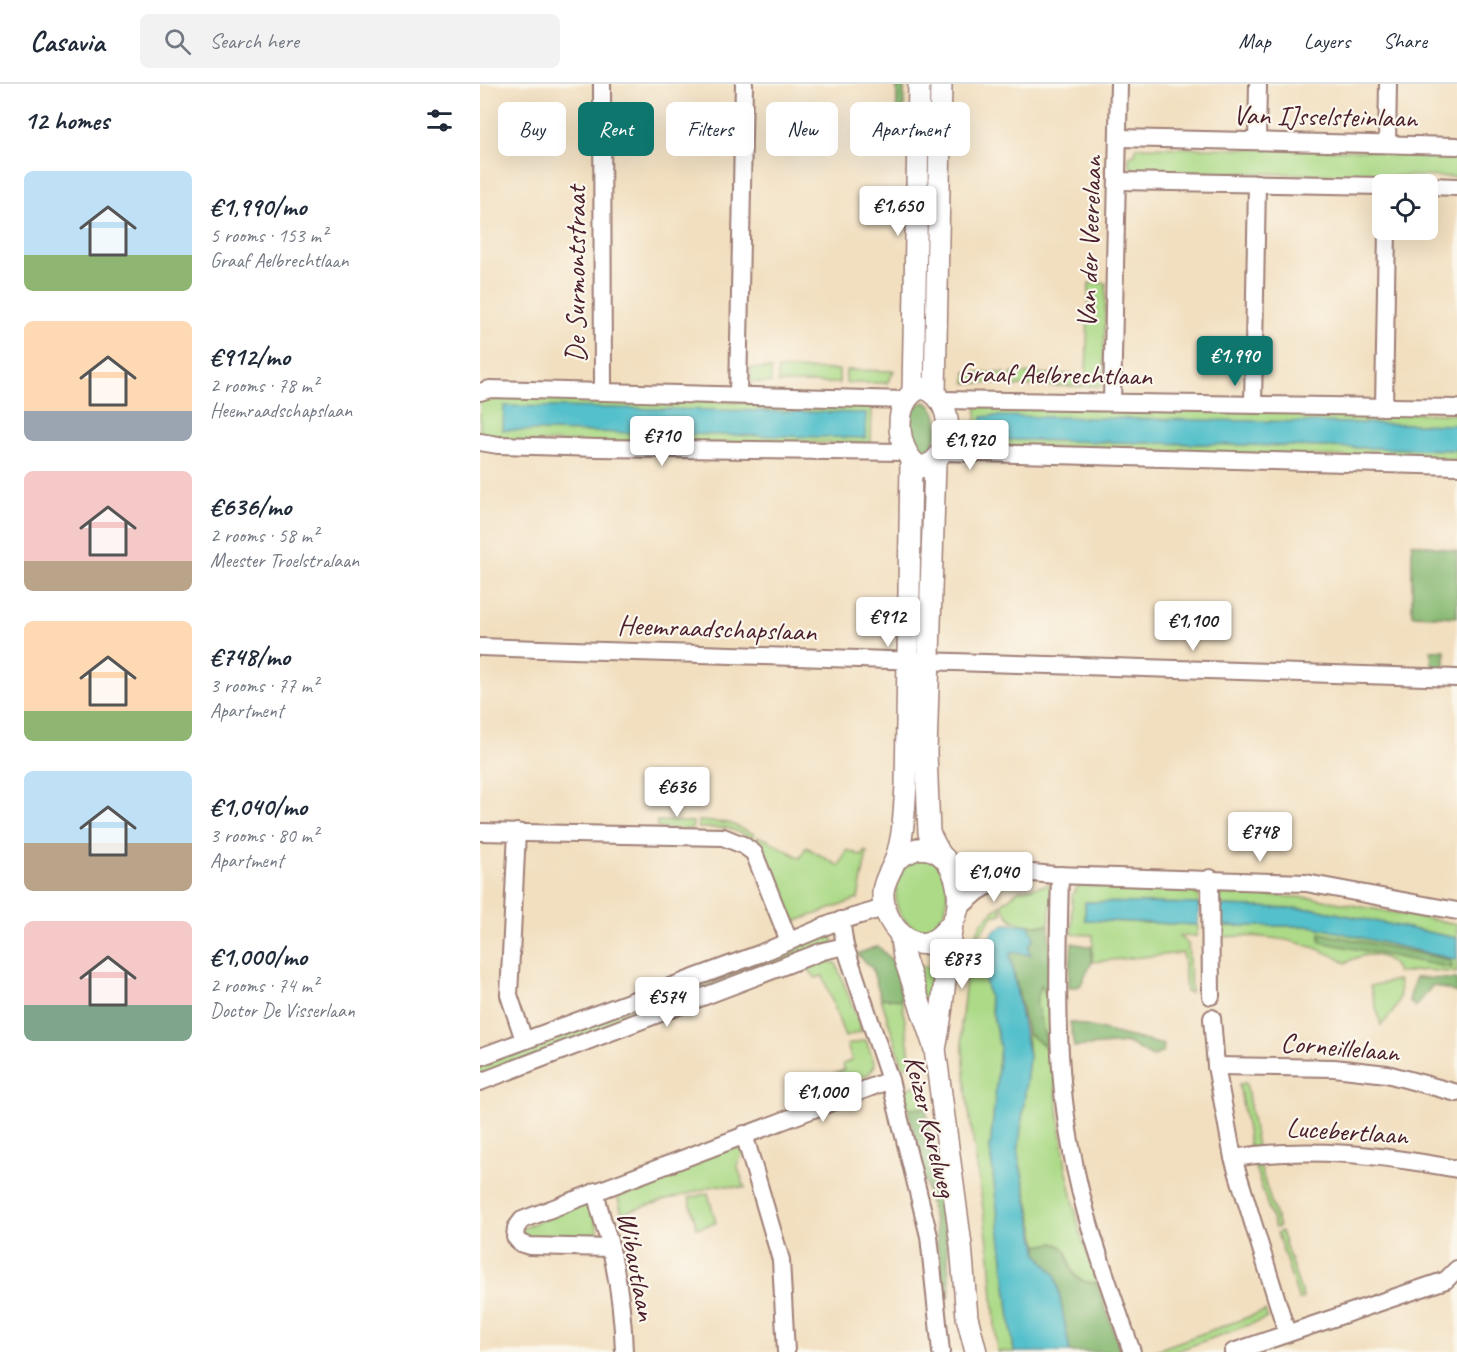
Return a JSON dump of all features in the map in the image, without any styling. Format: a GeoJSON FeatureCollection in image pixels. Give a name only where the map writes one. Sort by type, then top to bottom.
{"type":"FeatureCollection","features":[{"type":"Feature","properties":{"kind":"main road"},"geometry":{"type":"LineString","coordinates":[[919,84],[909,395],[901,432],[908,457],[906,786],[902,836],[883,892],[885,908],[900,933],[912,942],[924,945],[935,942],[954,917],[956,878],[929,833],[926,752],[939,458],[947,417],[937,396],[941,84]]}},
{"type":"Feature","properties":{"kind":"main road"},"geometry":{"type":"LineString","coordinates":[[909,395],[922,388],[937,396]]}},
{"type":"Feature","properties":{"kind":"main road"},"geometry":{"type":"LineString","coordinates":[[908,457],[920,467],[939,458]]}},
{"type":"Feature","properties":{"kind":"main road"},"geometry":{"type":"LineString","coordinates":[[896,859],[916,849],[930,849],[945,859]]}},
{"type":"Feature","properties":{"kind":"main road","name":"Keizer Karelweg"},"geometry":{"type":"LineString","coordinates":[[935,1049],[941,1019],[945,966],[954,917]]}},
{"type":"Feature","properties":{"kind":"main road","name":"Keizer Karelweg"},"geometry":{"type":"LineString","coordinates":[[900,933],[906,964],[935,1049],[961,1245],[967,1317],[976,1352]]}},
{"type":"Feature","properties":{"kind":"main road","name":"Keizer Karelweg"},"geometry":{"type":"LineString","coordinates":[[960,1352],[967,1317]]}},
{"type":"Feature","properties":{"kind":"street","name":"De Surmontstraat"},"geometry":{"type":"LineString","coordinates":[[602,84],[603,392]]}},
{"type":"Feature","properties":{"kind":"street"},"geometry":{"type":"LineString","coordinates":[[738,395],[744,84]]}},
{"type":"Feature","properties":{"kind":"street","name":"Van der Veerelaan"},"geometry":{"type":"LineString","coordinates":[[1112,402],[1119,84]]}},
{"type":"Feature","properties":{"kind":"street"},"geometry":{"type":"LineString","coordinates":[[1257,141],[1258,84]]}},
{"type":"Feature","properties":{"kind":"street"},"geometry":{"type":"LineString","coordinates":[[1387,144],[1388,84]]}},
{"type":"Feature","properties":{"kind":"street","name":"Van IJsselsteinlaan"},"geometry":{"type":"LineString","coordinates":[[1119,138],[1457,146]]}},
{"type":"Feature","properties":{"kind":"street"},"geometry":{"type":"LineString","coordinates":[[1118,181],[1372,186]]}},
{"type":"Feature","properties":{"kind":"street"},"geometry":{"type":"LineString","coordinates":[[1253,404],[1257,183]]}},
{"type":"Feature","properties":{"kind":"street"},"geometry":{"type":"LineString","coordinates":[[1438,186],[1457,187]]}},
{"type":"Feature","properties":{"kind":"street"},"geometry":{"type":"LineString","coordinates":[[1384,407],[1387,240]]}},
{"type":"Feature","properties":{"kind":"street"},"geometry":{"type":"LineString","coordinates":[[480,392],[490,389],[738,395],[909,395]]}},
{"type":"Feature","properties":{"kind":"street","name":"Graaf Aelbrechtlaan"},"geometry":{"type":"LineString","coordinates":[[937,396],[1112,402],[1457,408]]}},
{"type":"Feature","properties":{"kind":"street"},"geometry":{"type":"LineString","coordinates":[[480,442],[498,445],[908,457]]}},
{"type":"Feature","properties":{"kind":"street"},"geometry":{"type":"LineString","coordinates":[[939,458],[1457,466]]}},
{"type":"Feature","properties":{"kind":"street","name":"Heemraadschapslaan"},"geometry":{"type":"LineString","coordinates":[[480,647],[1457,678]]}},
{"type":"Feature","properties":{"kind":"street"},"geometry":{"type":"LineString","coordinates":[[480,832],[723,837],[743,845],[754,854],[789,941]]}},
{"type":"Feature","properties":{"kind":"street"},"geometry":{"type":"LineString","coordinates":[[517,832],[509,995],[524,1040]]}},
{"type":"Feature","properties":{"kind":"street"},"geometry":{"type":"LineString","coordinates":[[945,859],[1013,871],[1060,875],[1210,878],[1306,883],[1457,911]]}},
{"type":"Feature","properties":{"kind":"street"},"geometry":{"type":"LineString","coordinates":[[954,917],[978,892],[1013,871]]}},
{"type":"Feature","properties":{"kind":"street"},"geometry":{"type":"LineString","coordinates":[[1060,875],[1059,1037],[1071,1148],[1097,1250],[1132,1352]]}},
{"type":"Feature","properties":{"kind":"street"},"geometry":{"type":"LineString","coordinates":[[1210,878],[1211,996]]}},
{"type":"Feature","properties":{"kind":"street"},"geometry":{"type":"LineString","coordinates":[[480,1057],[841,920],[885,908]]}},
{"type":"Feature","properties":{"kind":"street","name":"Keizer Karelweg"},"geometry":{"type":"LineString","coordinates":[[841,920],[845,946],[890,1080],[929,1236],[941,1352]]}},
{"type":"Feature","properties":{"kind":"street"},"geometry":{"type":"LineString","coordinates":[[480,1082],[823,951],[845,946]]}},
{"type":"Feature","properties":{"kind":"street"},"geometry":{"type":"LineString","coordinates":[[1212,1018],[1216,1066],[1233,1158],[1287,1333]]}},
{"type":"Feature","properties":{"kind":"street"},"geometry":{"type":"LineString","coordinates":[[547,1031],[554,1053]]}},
{"type":"Feature","properties":{"kind":"street","name":"Corneillelaan"},"geometry":{"type":"LineString","coordinates":[[1216,1066],[1334,1068],[1387,1074],[1457,1093]]}},
{"type":"Feature","properties":{"kind":"street"},"geometry":{"type":"LineString","coordinates":[[611,1248],[529,1246],[520,1243],[515,1237],[516,1228],[522,1220],[890,1080]]}},
{"type":"Feature","properties":{"kind":"street"},"geometry":{"type":"LineString","coordinates":[[744,1134],[781,1260],[786,1352]]}},
{"type":"Feature","properties":{"kind":"street","name":"Lucebertlaan"},"geometry":{"type":"LineString","coordinates":[[1233,1158],[1287,1152],[1367,1155],[1457,1169]]}},
{"type":"Feature","properties":{"kind":"street","name":"Wibautlaan"},"geometry":{"type":"LineString","coordinates":[[596,1191],[598,1208],[611,1248],[623,1316],[624,1352]]}},
{"type":"Feature","properties":{"kind":"street"},"geometry":{"type":"LineString","coordinates":[[1233,1352],[1446,1280],[1457,1269]]}},
{"type":"Feature","properties":{"kind":"green space"},"geometry":{"type":"Polygon","coordinates":[[[897,84],[904,84],[904,102],[897,102],[897,84]]]}},
{"type":"Feature","properties":{"kind":"green space"},"geometry":{"type":"Polygon","coordinates":[[[1136,147],[1457,152],[1457,177],[1438,177],[1438,174],[1372,175],[1135,171],[1129,165],[1129,156],[1135,154],[1136,147]]]}},
{"type":"Feature","properties":{"kind":"green space"},"geometry":{"type":"Polygon","coordinates":[[[1089,283],[1106,283],[1103,386],[1011,386],[1011,373],[1086,375],[1089,283]]]}},
{"type":"Feature","properties":{"kind":"green space"},"geometry":{"type":"Polygon","coordinates":[[[751,368],[771,369],[771,383],[750,382],[751,368]]]}},
{"type":"Feature","properties":{"kind":"green space"},"geometry":{"type":"Polygon","coordinates":[[[778,369],[839,370],[839,383],[778,383],[778,369]]]}},
{"type":"Feature","properties":{"kind":"green space"},"geometry":{"type":"Polygon","coordinates":[[[846,370],[894,371],[887,383],[846,383],[846,370]]]}},
{"type":"Feature","properties":{"kind":"green space"},"geometry":{"type":"Polygon","coordinates":[[[966,372],[1005,373],[1004,383],[966,383],[966,372]]]}},
{"type":"Feature","properties":{"kind":"green space"},"geometry":{"type":"Polygon","coordinates":[[[500,394],[869,407],[872,408],[871,443],[497,442],[480,436],[480,398],[500,394]]]}},
{"type":"Feature","properties":{"kind":"green space"},"geometry":{"type":"Polygon","coordinates":[[[925,402],[935,412],[938,426],[934,441],[924,451],[917,449],[914,443],[910,422],[914,409],[925,402]]]}},
{"type":"Feature","properties":{"kind":"green space"},"geometry":{"type":"Polygon","coordinates":[[[977,406],[1457,414],[1457,425],[982,417],[981,439],[1457,450],[1457,460],[974,445],[977,406]]]}},
{"type":"Feature","properties":{"kind":"green space"},"geometry":{"type":"Polygon","coordinates":[[[1412,543],[1457,551],[1457,617],[1412,615],[1412,543]]]}},
{"type":"Feature","properties":{"kind":"green space"},"geometry":{"type":"Polygon","coordinates":[[[1445,650],[1445,668],[1432,667],[1431,651],[1445,650]]]}},
{"type":"Feature","properties":{"kind":"green space"},"geometry":{"type":"Polygon","coordinates":[[[657,821],[693,822],[692,829],[657,828],[657,821]]]}},
{"type":"Feature","properties":{"kind":"green space"},"geometry":{"type":"Polygon","coordinates":[[[698,821],[729,823],[754,834],[752,838],[728,828],[698,828],[698,821]]]}},
{"type":"Feature","properties":{"kind":"green space"},"geometry":{"type":"Polygon","coordinates":[[[758,837],[800,858],[806,847],[839,866],[847,850],[862,856],[864,851],[867,852],[858,899],[791,923],[761,846],[756,842],[758,837]]]}},
{"type":"Feature","properties":{"kind":"green space"},"geometry":{"type":"Polygon","coordinates":[[[923,859],[932,860],[946,872],[947,890],[944,913],[925,931],[906,921],[900,913],[896,895],[897,885],[906,865],[923,859]]]}},
{"type":"Feature","properties":{"kind":"green space"},"geometry":{"type":"Polygon","coordinates":[[[1053,884],[1049,925],[1020,924],[1005,912],[1002,904],[1019,890],[1053,884]]]}},
{"type":"Feature","properties":{"kind":"green space"},"geometry":{"type":"Polygon","coordinates":[[[1079,885],[1199,891],[1199,904],[1085,902],[1085,920],[1198,925],[1197,936],[1179,936],[1188,944],[1191,992],[1186,992],[1183,953],[1092,962],[1093,935],[1072,934],[1072,895],[1079,885]]]}},
{"type":"Feature","properties":{"kind":"green space"},"geometry":{"type":"Polygon","coordinates":[[[1218,893],[1313,898],[1457,924],[1457,938],[1315,909],[1221,906],[1218,893]]]}},
{"type":"Feature","properties":{"kind":"green space"},"geometry":{"type":"Polygon","coordinates":[[[1000,905],[1002,914],[993,916],[979,935],[975,964],[981,961],[1000,1047],[990,1149],[1014,1352],[997,1352],[990,1257],[967,1098],[961,1027],[969,947],[982,922],[1000,905]]]}},
{"type":"Feature","properties":{"kind":"green space"},"geometry":{"type":"Polygon","coordinates":[[[1029,925],[1049,925],[1052,1004],[1041,985],[1036,1003],[1048,1048],[1027,1033],[1010,955],[1013,952],[1030,954],[1028,948],[1034,938],[1029,925]]]}},
{"type":"Feature","properties":{"kind":"green space"},"geometry":{"type":"Polygon","coordinates":[[[1220,926],[1311,926],[1457,960],[1457,973],[1426,970],[1398,973],[1388,960],[1375,955],[1367,955],[1346,963],[1301,943],[1253,936],[1220,937],[1220,926]]]}},
{"type":"Feature","properties":{"kind":"green space"},"geometry":{"type":"Polygon","coordinates":[[[1320,933],[1451,960],[1452,968],[1320,942],[1320,933]]]}},
{"type":"Feature","properties":{"kind":"green space"},"geometry":{"type":"Polygon","coordinates":[[[828,934],[833,939],[833,945],[480,1077],[480,1065],[487,1062],[828,934]]]}},
{"type":"Feature","properties":{"kind":"green space"},"geometry":{"type":"Polygon","coordinates":[[[1072,943],[1092,947],[1092,962],[1080,986],[1068,988],[1072,943]]]}},
{"type":"Feature","properties":{"kind":"green space"},"geometry":{"type":"Polygon","coordinates":[[[878,946],[895,964],[902,1000],[881,998],[872,968],[857,954],[878,946]]]}},
{"type":"Feature","properties":{"kind":"green space"},"geometry":{"type":"Polygon","coordinates":[[[825,961],[836,963],[862,1031],[845,1037],[823,976],[816,978],[807,968],[825,961]]]}},
{"type":"Feature","properties":{"kind":"green space"},"geometry":{"type":"Polygon","coordinates":[[[910,966],[936,967],[932,1024],[910,966]]]}},
{"type":"Feature","properties":{"kind":"green space"},"geometry":{"type":"Polygon","coordinates":[[[1415,978],[1457,979],[1457,993],[1433,985],[1415,1007],[1409,1001],[1415,978]]]}},
{"type":"Feature","properties":{"kind":"green space"},"geometry":{"type":"Polygon","coordinates":[[[1398,980],[1400,993],[1397,1005],[1381,1025],[1370,986],[1398,980]]]}},
{"type":"Feature","properties":{"kind":"green space"},"geometry":{"type":"Polygon","coordinates":[[[1041,984],[1052,1004],[1056,1092],[1066,1168],[1081,1235],[1097,1283],[1079,1279],[1073,1271],[1067,1252],[1053,1243],[1038,1246],[1018,1155],[1029,1058],[1027,1033],[1048,1047],[1036,1003],[1041,984]]]}},
{"type":"Feature","properties":{"kind":"green space"},"geometry":{"type":"Polygon","coordinates":[[[881,998],[902,1000],[911,1065],[903,1067],[881,998]]]}},
{"type":"Feature","properties":{"kind":"green space"},"geometry":{"type":"Polygon","coordinates":[[[1070,1022],[1164,1045],[1163,1052],[1152,1057],[1128,1043],[1074,1047],[1070,1022]]]}},
{"type":"Feature","properties":{"kind":"green space"},"geometry":{"type":"Polygon","coordinates":[[[866,1040],[875,1065],[869,1074],[834,1086],[831,1075],[844,1070],[843,1064],[852,1060],[847,1045],[866,1040]]]}},
{"type":"Feature","properties":{"kind":"green space"},"geometry":{"type":"Polygon","coordinates":[[[904,1077],[907,1088],[920,1085],[926,1108],[908,1109],[900,1078],[904,1077]]]}},
{"type":"Feature","properties":{"kind":"green space"},"geometry":{"type":"Polygon","coordinates":[[[1246,1083],[1257,1147],[1250,1148],[1239,1084],[1246,1083]]]}},
{"type":"Feature","properties":{"kind":"green space"},"geometry":{"type":"Polygon","coordinates":[[[926,1108],[947,1242],[950,1295],[943,1293],[935,1225],[908,1109],[926,1108]]]}},
{"type":"Feature","properties":{"kind":"green space"},"geometry":{"type":"Polygon","coordinates":[[[735,1145],[741,1148],[742,1155],[737,1165],[745,1188],[718,1185],[622,1213],[616,1192],[735,1145]]]}},
{"type":"Feature","properties":{"kind":"green space"},"geometry":{"type":"Polygon","coordinates":[[[1259,1163],[1279,1227],[1275,1228],[1254,1164],[1259,1163]]]}},
{"type":"Feature","properties":{"kind":"green space"},"geometry":{"type":"Polygon","coordinates":[[[708,1193],[716,1223],[697,1228],[689,1198],[708,1193]]]}},
{"type":"Feature","properties":{"kind":"green space"},"geometry":{"type":"Polygon","coordinates":[[[589,1198],[601,1241],[532,1242],[524,1237],[521,1229],[589,1198]]]}},
{"type":"Feature","properties":{"kind":"green space"},"geometry":{"type":"Polygon","coordinates":[[[1281,1231],[1303,1298],[1299,1300],[1277,1233],[1281,1231]]]}},
{"type":"Feature","properties":{"kind":"green space"},"geometry":{"type":"Polygon","coordinates":[[[1053,1243],[1066,1251],[1072,1272],[1077,1277],[1084,1281],[1097,1283],[1121,1352],[1070,1352],[1056,1276],[1038,1254],[1038,1246],[1053,1243]]]}},
{"type":"Feature","properties":{"kind":"green space"},"geometry":{"type":"Polygon","coordinates":[[[1265,1311],[1268,1318],[1174,1352],[1151,1352],[1265,1311]]]}},
{"type":"Feature","properties":{"kind":"water"},"geometry":{"type":"Polygon","coordinates":[[[504,406],[866,413],[865,438],[503,430],[504,406]]]}},
{"type":"Feature","properties":{"kind":"water"},"geometry":{"type":"Polygon","coordinates":[[[982,417],[1457,425],[1457,450],[981,439],[982,417]]]}},
{"type":"Feature","properties":{"kind":"water"},"geometry":{"type":"Polygon","coordinates":[[[1085,902],[1199,904],[1198,925],[1085,920],[1085,902]]]}},
{"type":"Feature","properties":{"kind":"water"},"geometry":{"type":"Polygon","coordinates":[[[1221,906],[1315,909],[1457,938],[1457,960],[1311,926],[1220,926],[1221,906]]]}},
{"type":"Feature","properties":{"kind":"water"},"geometry":{"type":"Polygon","coordinates":[[[1005,924],[1029,925],[1034,938],[1028,948],[1031,955],[1013,952],[1010,955],[1029,1057],[1018,1155],[1038,1254],[1056,1276],[1070,1352],[1014,1352],[990,1149],[1000,1047],[981,961],[985,945],[993,932],[1005,924]]]}}]}
